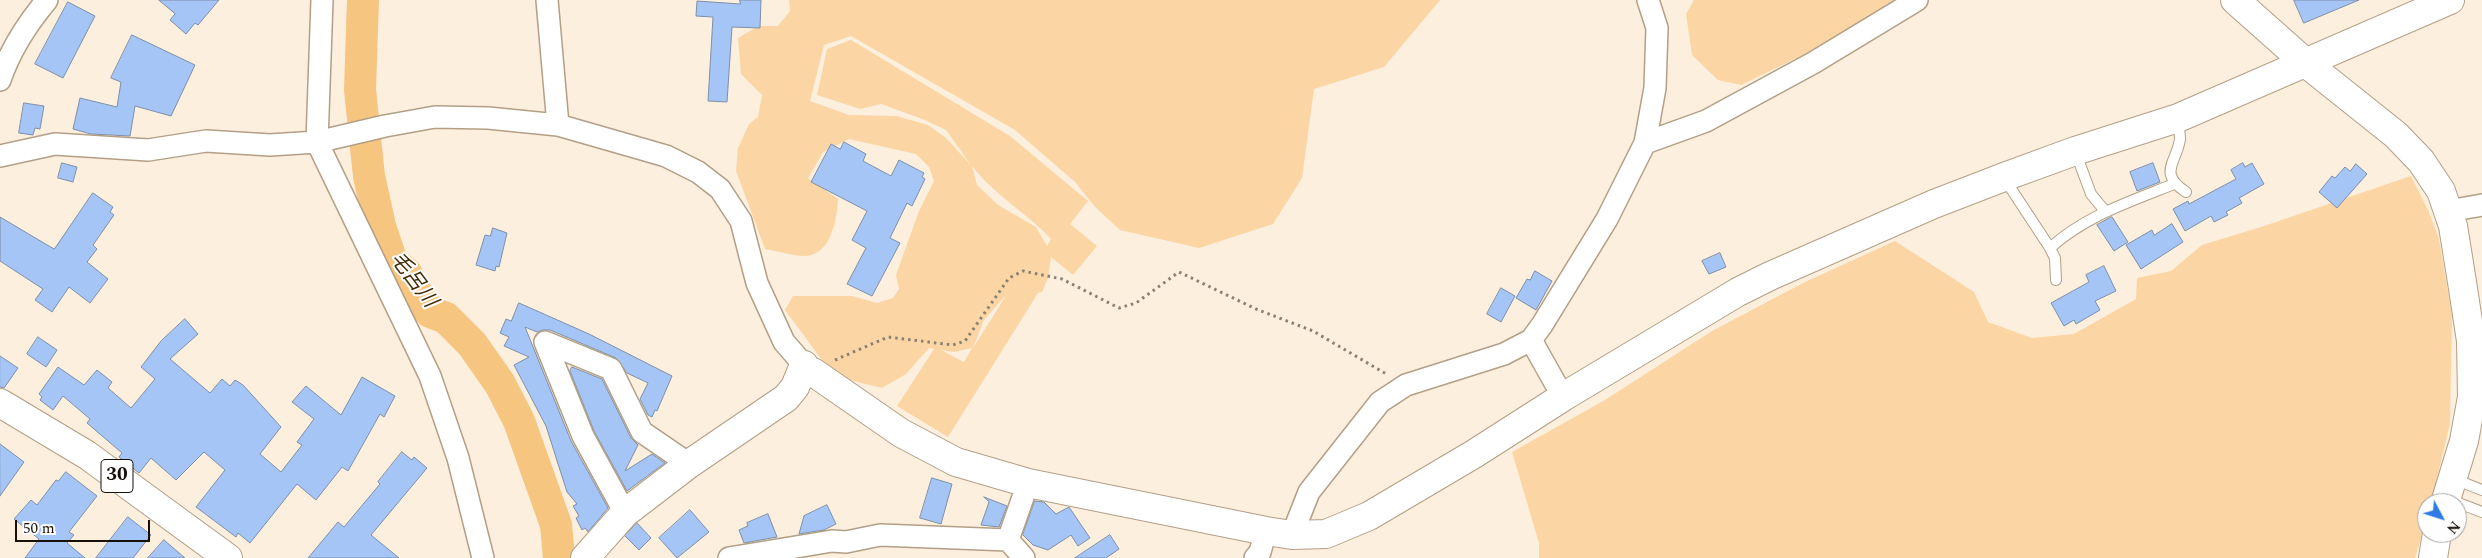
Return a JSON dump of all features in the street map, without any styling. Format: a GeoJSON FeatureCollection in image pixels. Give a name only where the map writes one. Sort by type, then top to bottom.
{"type":"FeatureCollection","features":[{"type":"Feature","properties":{"kind":"street"},"geometry":{"type":"LineString","coordinates":[[0,80],[6,63],[29,21],[47,0]]}},
{"type":"Feature","properties":{"kind":"street"},"geometry":{"type":"LineString","coordinates":[[322,0],[322,140],[430,376],[458,458],[483,558]]}},
{"type":"Feature","properties":{"kind":"street"},"geometry":{"type":"LineString","coordinates":[[547,0],[558,125]]}},
{"type":"Feature","properties":{"kind":"street"},"geometry":{"type":"LineString","coordinates":[[1255,558],[1279,533],[1339,451],[1380,402],[1406,385],[1504,354],[1531,340],[1606,218],[1645,143],[1656,88],[1657,28],[1648,0]]}},
{"type":"Feature","properties":{"kind":"street"},"geometry":{"type":"LineString","coordinates":[[1645,143],[1706,120],[1813,63],[1917,0]]}},
{"type":"Feature","properties":{"kind":"street"},"geometry":{"type":"LineString","coordinates":[[2236,0],[2307,64],[2396,135],[2421,161],[2441,191],[2453,226],[2477,392],[2448,493]]}},
{"type":"Feature","properties":{"kind":"street"},"geometry":{"type":"LineString","coordinates":[[2,160],[55,144],[148,150],[206,141],[270,145],[322,140],[385,126],[435,118],[488,118],[558,125],[666,156],[698,172],[720,189],[742,221],[757,284],[784,342],[808,369],[901,433],[956,462],[1028,483],[1279,533],[1326,534],[1369,516],[1474,454],[1562,397],[1738,292],[1934,204],[2075,150],[2178,118],[2307,64],[2450,0]]}},
{"type":"Feature","properties":{"kind":"street"},"geometry":{"type":"LineString","coordinates":[[2448,211],[2482,205]]}},
{"type":"Feature","properties":{"kind":"street"},"geometry":{"type":"LineString","coordinates":[[1531,340],[1562,397]]}},
{"type":"Feature","properties":{"kind":"street"},"geometry":{"type":"LineString","coordinates":[[625,512],[583,436],[545,342],[611,369],[642,432],[689,464]]}},
{"type":"Feature","properties":{"kind":"street"},"geometry":{"type":"LineString","coordinates":[[589,556],[625,512],[689,464],[786,398],[808,369]]}},
{"type":"Feature","properties":{"kind":"street","name":"30"},"geometry":{"type":"LineString","coordinates":[[0,403],[87,455],[228,558]]}},
{"type":"Feature","properties":{"kind":"street"},"geometry":{"type":"LineString","coordinates":[[1008,540],[1028,483]]}},
{"type":"Feature","properties":{"kind":"street"},"geometry":{"type":"LineString","coordinates":[[729,558],[832,541],[844,550],[880,536],[1008,540],[1024,558]]}},
{"type":"Feature","properties":{"kind":"street"},"geometry":{"type":"LineString","coordinates":[[2433,558],[2435,543]]}},
{"type":"Feature","properties":{"kind":"lane"},"geometry":{"type":"LineString","coordinates":[[2178,118],[2180,140],[2172,158],[2171,175],[2174,184],[2186,192]]}},
{"type":"Feature","properties":{"kind":"lane"},"geometry":{"type":"LineString","coordinates":[[2075,150],[2092,194],[2105,212]]}},
{"type":"Feature","properties":{"kind":"lane"},"geometry":{"type":"LineString","coordinates":[[2004,177],[2050,248],[2055,258],[2056,280]]}},
{"type":"Feature","properties":{"kind":"lane"},"geometry":{"type":"LineString","coordinates":[[2050,248],[2064,235],[2105,212],[2174,184]]}},
{"type":"Feature","properties":{"kind":"lane"},"geometry":{"type":"LineString","coordinates":[[2456,493],[2482,490]]}},
{"type":"Feature","properties":{"kind":"lane"},"geometry":{"type":"LineString","coordinates":[[2467,504],[2482,512]]}},
{"type":"Feature","properties":{"kind":"path"},"geometry":{"type":"LineString","coordinates":[[808,369],[888,337],[953,345],[965,341],[1009,278],[1023,271],[1062,278],[1119,308],[1136,303],[1179,272],[1256,309],[1313,331],[1406,385]]}},
{"type":"Feature","properties":{"kind":"shaded area"},"geometry":{"type":"Polygon","coordinates":[[[789,0],[1440,0],[1384,67],[1314,89],[1302,178],[1273,224],[1199,248],[1120,230],[1095,207],[1075,182],[1015,130],[851,36],[824,45],[810,101],[849,115],[896,116],[928,125],[946,138],[971,165],[946,130],[925,120],[881,104],[860,109],[817,95],[827,49],[851,40],[1010,136],[1088,201],[1070,224],[1097,246],[1073,275],[1051,257],[1048,278],[1042,292],[1038,293],[948,437],[897,406],[934,349],[929,348],[906,374],[882,388],[849,380],[822,360],[785,310],[793,296],[852,296],[877,303],[893,298],[899,289],[896,275],[919,211],[934,181],[929,167],[916,154],[849,139],[823,152],[808,178],[838,199],[834,225],[827,243],[821,250],[805,256],[765,249],[736,171],[738,148],[749,124],[758,117],[762,95],[741,74],[738,38],[759,26],[778,26],[790,11],[789,0]],[[972,166],[977,185],[998,205],[1036,227],[1047,246],[1051,239],[990,186],[972,166]],[[1007,294],[984,320],[973,348],[1007,294]],[[972,348],[954,352],[941,350],[964,362],[972,348]]]}},
{"type":"Feature","properties":{"kind":"shaded area"},"geometry":{"type":"Polygon","coordinates":[[[1694,0],[1894,0],[1834,40],[1741,85],[1718,80],[1692,55],[1686,14],[1694,0]]]}},
{"type":"Feature","properties":{"kind":"shaded area"},"geometry":{"type":"Polygon","coordinates":[[[2411,176],[2428,210],[2439,239],[2452,316],[2450,424],[2433,493],[2417,493],[2417,543],[2420,543],[2415,558],[1539,558],[1539,543],[1512,452],[1605,400],[1712,331],[1805,282],[1895,241],[1974,292],[1988,322],[2032,338],[2074,334],[2136,299],[2137,278],[2171,271],[2202,245],[2411,176]]]}},
{"type":"Feature","properties":{"kind":"building"},"geometry":{"type":"Polygon","coordinates":[[[159,0],[219,0],[198,25],[195,23],[186,34],[170,20],[175,14],[159,0]]]}},
{"type":"Feature","properties":{"kind":"building"},"geometry":{"type":"Polygon","coordinates":[[[740,0],[761,0],[760,28],[732,27],[727,102],[708,101],[713,17],[696,16],[697,1],[740,4],[740,0]]]}},
{"type":"Feature","properties":{"kind":"building"},"geometry":{"type":"Polygon","coordinates":[[[2294,0],[2359,0],[2304,23],[2294,0]]]}},
{"type":"Feature","properties":{"kind":"building"},"geometry":{"type":"Polygon","coordinates":[[[68,2],[95,16],[63,78],[35,64],[68,2]]]}},
{"type":"Feature","properties":{"kind":"building"},"geometry":{"type":"Polygon","coordinates":[[[132,35],[195,65],[171,116],[135,106],[130,136],[91,134],[73,129],[80,98],[117,107],[121,82],[111,78],[132,35]]]}},
{"type":"Feature","properties":{"kind":"building"},"geometry":{"type":"Polygon","coordinates":[[[24,103],[44,106],[40,129],[35,128],[33,135],[19,133],[24,103]]]}},
{"type":"Feature","properties":{"kind":"building"},"geometry":{"type":"Polygon","coordinates":[[[844,142],[866,154],[863,161],[891,176],[899,160],[924,173],[922,177],[925,179],[912,206],[907,203],[890,238],[900,243],[872,296],[847,284],[866,248],[852,240],[867,211],[811,182],[831,144],[840,149],[844,142]]]}},
{"type":"Feature","properties":{"kind":"building"},"geometry":{"type":"Polygon","coordinates":[[[62,163],[77,167],[73,182],[58,178],[62,163]]]}},
{"type":"Feature","properties":{"kind":"building"},"geometry":{"type":"Polygon","coordinates":[[[2153,163],[2160,182],[2137,191],[2130,172],[2153,163]]]}},
{"type":"Feature","properties":{"kind":"building"},"geometry":{"type":"Polygon","coordinates":[[[2243,163],[2245,167],[2252,163],[2264,184],[2239,198],[2242,203],[2226,212],[2228,215],[2214,222],[2211,216],[2185,231],[2173,209],[2188,201],[2189,204],[2236,179],[2231,170],[2243,163]]]}},
{"type":"Feature","properties":{"kind":"building"},"geometry":{"type":"Polygon","coordinates":[[[2356,164],[2367,174],[2337,208],[2319,192],[2332,176],[2335,178],[2345,167],[2350,171],[2356,164]]]}},
{"type":"Feature","properties":{"kind":"building"},"geometry":{"type":"Polygon","coordinates":[[[93,193],[113,207],[110,212],[114,215],[93,245],[97,249],[87,262],[108,279],[90,303],[69,287],[52,312],[35,300],[43,289],[0,261],[0,217],[54,249],[93,193]]]}},
{"type":"Feature","properties":{"kind":"building"},"geometry":{"type":"Polygon","coordinates":[[[2112,217],[2128,242],[2114,251],[2097,225],[2112,217]]]}},
{"type":"Feature","properties":{"kind":"building"},"geometry":{"type":"Polygon","coordinates":[[[2172,224],[2183,242],[2141,269],[2126,245],[2152,230],[2154,235],[2172,224]]]}},
{"type":"Feature","properties":{"kind":"building"},"geometry":{"type":"Polygon","coordinates":[[[493,228],[507,233],[499,267],[496,266],[495,271],[476,265],[485,235],[490,236],[493,228]]]}},
{"type":"Feature","properties":{"kind":"building"},"geometry":{"type":"Polygon","coordinates":[[[1720,253],[1726,267],[1709,274],[1702,261],[1720,253]]]}},
{"type":"Feature","properties":{"kind":"building"},"geometry":{"type":"Polygon","coordinates":[[[2104,266],[2116,291],[2095,301],[2100,310],[2076,324],[2074,320],[2064,326],[2051,303],[2089,282],[2086,275],[2104,266]]]}},
{"type":"Feature","properties":{"kind":"building"},"geometry":{"type":"Polygon","coordinates":[[[1535,271],[1552,281],[1536,310],[1516,298],[1527,279],[1530,280],[1535,271]]]}},
{"type":"Feature","properties":{"kind":"building"},"geometry":{"type":"Polygon","coordinates":[[[1501,288],[1515,296],[1501,322],[1487,314],[1501,288]]]}},
{"type":"Feature","properties":{"kind":"building"},"geometry":{"type":"Polygon","coordinates":[[[519,303],[589,334],[672,376],[657,411],[655,410],[652,417],[648,415],[640,399],[648,383],[627,373],[616,358],[550,330],[537,332],[525,327],[571,441],[608,508],[588,532],[585,528],[582,530],[576,518],[579,516],[573,506],[577,504],[567,492],[546,426],[514,365],[529,357],[504,346],[509,337],[500,333],[506,319],[511,321],[519,303]]]}},
{"type":"Feature","properties":{"kind":"building"},"geometry":{"type":"Polygon","coordinates":[[[185,319],[198,334],[170,359],[210,393],[222,379],[230,386],[235,380],[243,385],[281,427],[260,454],[281,472],[302,445],[297,442],[314,419],[292,402],[306,386],[341,415],[362,377],[395,396],[384,417],[380,414],[348,471],[342,467],[316,500],[297,484],[250,543],[238,533],[236,537],[196,507],[225,470],[204,452],[176,480],[151,458],[139,473],[119,457],[122,453],[87,423],[90,419],[63,396],[53,410],[40,400],[42,397],[39,394],[58,367],[84,385],[97,370],[112,382],[108,388],[131,408],[155,379],[141,367],[161,341],[185,319]]]}},
{"type":"Feature","properties":{"kind":"building"},"geometry":{"type":"Polygon","coordinates":[[[38,337],[57,350],[46,367],[27,354],[38,337]]]}},
{"type":"Feature","properties":{"kind":"building"},"geometry":{"type":"Polygon","coordinates":[[[0,356],[18,368],[4,388],[0,387],[0,356]]]}},
{"type":"Feature","properties":{"kind":"building"},"geometry":{"type":"Polygon","coordinates":[[[572,367],[602,379],[631,438],[638,445],[625,471],[652,454],[665,463],[627,491],[594,431],[570,371],[572,367]]]}},
{"type":"Feature","properties":{"kind":"building"},"geometry":{"type":"Polygon","coordinates":[[[0,444],[24,462],[0,496],[0,444]]]}},
{"type":"Feature","properties":{"kind":"building"},"geometry":{"type":"Polygon","coordinates":[[[402,452],[412,460],[414,457],[427,468],[371,535],[399,558],[308,558],[338,522],[344,527],[380,484],[378,482],[402,452]]]}},
{"type":"Feature","properties":{"kind":"building"},"geometry":{"type":"Polygon","coordinates":[[[66,472],[97,496],[69,532],[74,535],[67,543],[85,558],[25,558],[39,539],[14,519],[31,500],[37,505],[56,480],[58,481],[66,472]]]}},
{"type":"Feature","properties":{"kind":"building"},"geometry":{"type":"Polygon","coordinates":[[[932,478],[952,484],[941,524],[920,518],[932,478]]]}},
{"type":"Feature","properties":{"kind":"building"},"geometry":{"type":"Polygon","coordinates":[[[984,497],[1007,506],[999,527],[981,525],[989,502],[984,497]]]}},
{"type":"Feature","properties":{"kind":"building"},"geometry":{"type":"Polygon","coordinates":[[[1035,501],[1044,502],[1056,514],[1069,507],[1090,538],[1078,546],[1071,535],[1048,550],[1033,545],[1023,535],[1035,501]]]}},
{"type":"Feature","properties":{"kind":"building"},"geometry":{"type":"Polygon","coordinates":[[[827,505],[836,524],[824,530],[799,534],[804,516],[827,505]]]}},
{"type":"Feature","properties":{"kind":"building"},"geometry":{"type":"Polygon","coordinates":[[[690,510],[709,532],[677,558],[659,538],[690,510]]]}},
{"type":"Feature","properties":{"kind":"building"},"geometry":{"type":"Polygon","coordinates":[[[768,514],[777,537],[744,543],[739,530],[748,526],[747,523],[768,514]]]}},
{"type":"Feature","properties":{"kind":"building"},"geometry":{"type":"Polygon","coordinates":[[[128,517],[151,535],[133,558],[96,558],[128,517]]]}},
{"type":"Feature","properties":{"kind":"building"},"geometry":{"type":"Polygon","coordinates":[[[637,523],[651,538],[639,550],[625,536],[637,523]]]}},
{"type":"Feature","properties":{"kind":"building"},"geometry":{"type":"Polygon","coordinates":[[[1110,535],[1119,549],[1106,558],[1075,558],[1110,535]]]}},
{"type":"Feature","properties":{"kind":"building"},"geometry":{"type":"Polygon","coordinates":[[[164,540],[185,558],[148,558],[164,540]]]}},
{"type":"Feature","properties":{"kind":"waterway","name":"毛呂川"},"geometry":{"type":"LineString","coordinates":[[363,0],[360,90],[369,176],[380,226],[392,262],[406,273],[417,294],[430,312],[446,318],[472,344],[500,384],[519,421],[556,525],[559,558]]}}]}
